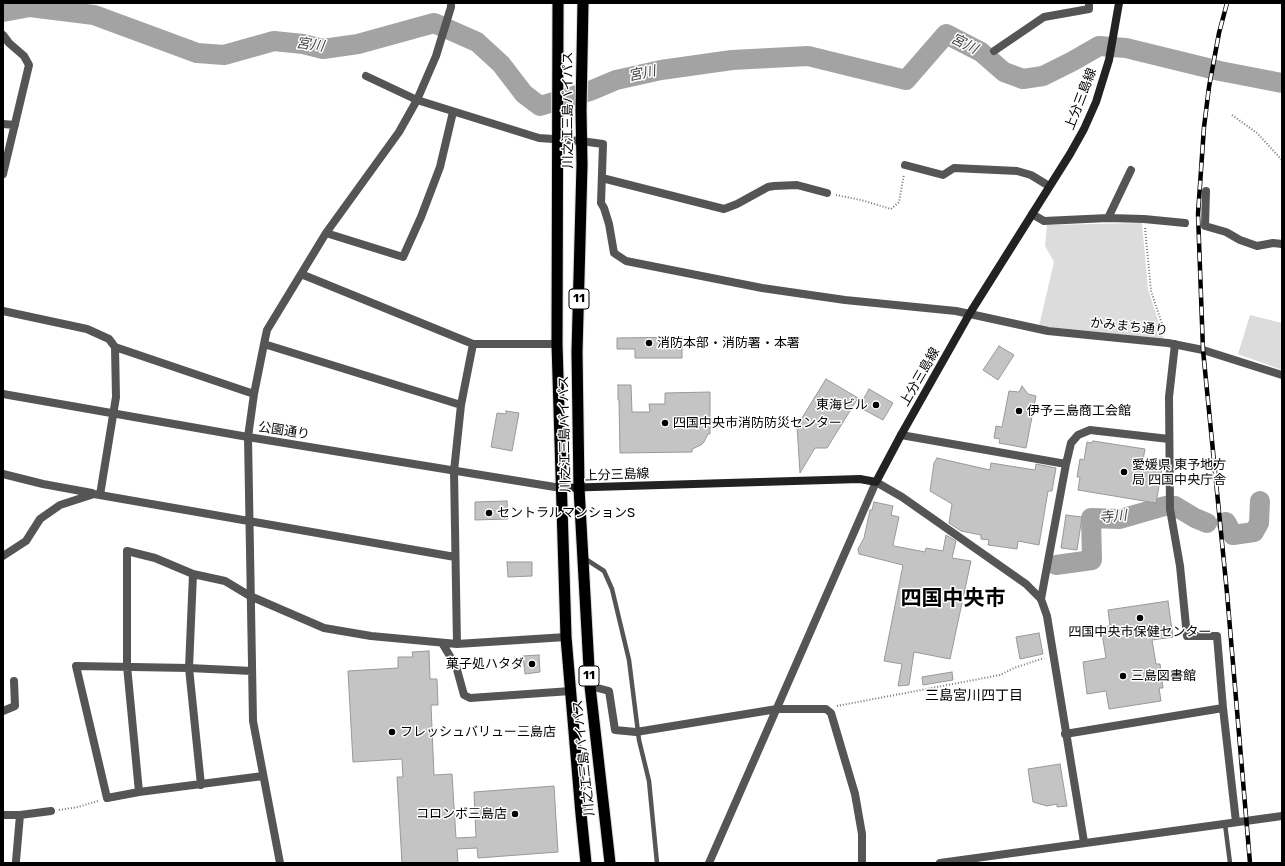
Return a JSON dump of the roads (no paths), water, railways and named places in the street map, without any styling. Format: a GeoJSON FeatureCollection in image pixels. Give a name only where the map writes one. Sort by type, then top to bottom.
{"type":"FeatureCollection","features":[{"type":"Feature","properties":{"kind":"highway","name":"川之江三島バイパス"},"geometry":{"type":"LineString","coordinates":[[558,3],[557,344],[561,488],[566,637],[586,863]]}},
{"type":"Feature","properties":{"kind":"highway","name":"川之江三島バイパス"},"geometry":{"type":"LineString","coordinates":[[583,3],[578,352],[579,488],[590,686],[610,863]]}},
{"type":"Feature","properties":{"kind":"main road","name":"上分三島線"},"geometry":{"type":"LineString","coordinates":[[561,488],[860,479],[876,482],[970,313],[1070,154],[1084,129],[1096,102],[1109,60],[1119,3]]}},
{"type":"Feature","properties":{"kind":"street"},"geometry":{"type":"LineString","coordinates":[[280,863],[253,721],[248,437],[254,394],[267,330],[326,232],[399,132],[417,100],[436,56],[451,3]]}},
{"type":"Feature","properties":{"kind":"street"},"geometry":{"type":"LineString","coordinates":[[994,51],[1044,17],[1089,9],[1089,3]]}},
{"type":"Feature","properties":{"kind":"street"},"geometry":{"type":"LineString","coordinates":[[3,35],[9,43],[24,56],[29,65],[3,174]]}},
{"type":"Feature","properties":{"kind":"street"},"geometry":{"type":"LineString","coordinates":[[366,76],[417,100],[539,138],[581,141]]}},
{"type":"Feature","properties":{"kind":"street"},"geometry":{"type":"LineString","coordinates":[[326,232],[403,257],[421,217],[440,167],[454,112]]}},
{"type":"Feature","properties":{"kind":"street"},"geometry":{"type":"LineString","coordinates":[[3,124],[15,126]]}},
{"type":"Feature","properties":{"kind":"street","name":"かみまち通り"},"geometry":{"type":"LineString","coordinates":[[581,141],[602,144],[601,203],[609,224],[614,253],[626,261],[762,288],[845,300],[970,313],[1048,331],[1172,344],[1203,350],[1282,375]]}},
{"type":"Feature","properties":{"kind":"street"},"geometry":{"type":"LineString","coordinates":[[905,165],[943,175],[954,168],[1018,171],[1031,175],[1050,186]]}},
{"type":"Feature","properties":{"kind":"street"},"geometry":{"type":"LineString","coordinates":[[1108,218],[1131,170]]}},
{"type":"Feature","properties":{"kind":"street"},"geometry":{"type":"LineString","coordinates":[[602,178],[724,209],[737,204],[768,187],[774,186],[797,185],[827,193]]}},
{"type":"Feature","properties":{"kind":"street"},"geometry":{"type":"LineString","coordinates":[[1206,191],[1205,226],[1226,232],[1240,240],[1257,246],[1273,243],[1282,244]]}},
{"type":"Feature","properties":{"kind":"street"},"geometry":{"type":"LineString","coordinates":[[1032,214],[1044,221],[1108,218],[1144,219],[1185,223]]}},
{"type":"Feature","properties":{"kind":"street"},"geometry":{"type":"LineString","coordinates":[[301,274],[473,344],[557,344]]}},
{"type":"Feature","properties":{"kind":"street"},"geometry":{"type":"LineString","coordinates":[[3,311],[87,329],[109,339],[115,347],[254,394]]}},
{"type":"Feature","properties":{"kind":"street"},"geometry":{"type":"LineString","coordinates":[[264,344],[461,405]]}},
{"type":"Feature","properties":{"kind":"street"},"geometry":{"type":"LineString","coordinates":[[457,644],[454,557],[454,471],[461,405],[473,344]]}},
{"type":"Feature","properties":{"kind":"street"},"geometry":{"type":"LineString","coordinates":[[1172,344],[1169,397],[1170,506],[1180,566],[1187,636],[1217,636],[1223,708],[1236,822]]}},
{"type":"Feature","properties":{"kind":"street"},"geometry":{"type":"LineString","coordinates":[[97,494],[116,397],[115,347]]}},
{"type":"Feature","properties":{"kind":"street","name":"公園通り"},"geometry":{"type":"LineString","coordinates":[[3,394],[248,437],[561,488]]}},
{"type":"Feature","properties":{"kind":"street"},"geometry":{"type":"LineString","coordinates":[[1041,599],[1071,442],[1078,435],[1090,430],[1169,439]]}},
{"type":"Feature","properties":{"kind":"street"},"geometry":{"type":"LineString","coordinates":[[901,435],[1066,464]]}},
{"type":"Feature","properties":{"kind":"street"},"geometry":{"type":"LineString","coordinates":[[3,474],[43,484],[97,494],[454,557]]}},
{"type":"Feature","properties":{"kind":"street"},"geometry":{"type":"LineString","coordinates":[[709,863],[876,482],[902,497],[1026,584],[1041,599],[1047,616],[1084,842]]}},
{"type":"Feature","properties":{"kind":"street"},"geometry":{"type":"LineString","coordinates":[[3,556],[26,541],[40,519],[60,505],[97,494]]}},
{"type":"Feature","properties":{"kind":"street"},"geometry":{"type":"LineString","coordinates":[[139,792],[127,666],[127,551],[155,558],[193,574],[225,580],[250,596],[324,628],[371,636],[457,644],[566,637]]}},
{"type":"Feature","properties":{"kind":"street"},"geometry":{"type":"LineString","coordinates":[[193,574],[189,668],[202,785]]}},
{"type":"Feature","properties":{"kind":"street"},"geometry":{"type":"LineString","coordinates":[[442,643],[456,666],[464,695],[470,698],[571,691]]}},
{"type":"Feature","properties":{"kind":"street"},"geometry":{"type":"LineString","coordinates":[[252,671],[127,666],[76,666],[107,798],[139,792],[263,776]]}},
{"type":"Feature","properties":{"kind":"street"},"geometry":{"type":"LineString","coordinates":[[3,711],[15,706],[14,681]]}},
{"type":"Feature","properties":{"kind":"street"},"geometry":{"type":"LineString","coordinates":[[590,686],[609,691],[615,730],[638,732],[777,709],[826,709],[831,713],[855,794],[862,834],[862,863]]}},
{"type":"Feature","properties":{"kind":"street"},"geometry":{"type":"LineString","coordinates":[[1066,734],[1223,708]]}},
{"type":"Feature","properties":{"kind":"street"},"geometry":{"type":"LineString","coordinates":[[3,816],[51,811]]}},
{"type":"Feature","properties":{"kind":"street"},"geometry":{"type":"LineString","coordinates":[[16,861],[20,815]]}},
{"type":"Feature","properties":{"kind":"street"},"geometry":{"type":"LineString","coordinates":[[940,863],[1282,816]]}},
{"type":"Feature","properties":{"kind":"lane"},"geometry":{"type":"LineString","coordinates":[[583,557],[604,571],[612,589],[629,660],[638,732],[649,781],[657,863]]}},
{"type":"Feature","properties":{"kind":"lane"},"geometry":{"type":"LineString","coordinates":[[1225,824],[1230,863]]}},
{"type":"Feature","properties":{"kind":"waterway","name":"宮川"},"geometry":{"type":"LineString","coordinates":[[3,12],[30,7],[94,15],[197,53],[224,55],[274,41],[303,44],[323,49],[358,44],[434,23],[477,42],[501,64],[524,94],[540,106],[590,91],[616,80],[661,70],[732,60],[808,56],[906,80],[946,34],[981,52],[1004,72],[1023,79],[1043,76],[1099,46],[1126,48],[1220,71],[1282,83]]}},
{"type":"Feature","properties":{"kind":"waterway","name":"寺川"},"geometry":{"type":"LineString","coordinates":[[1226,522],[1233,535],[1254,532],[1259,523],[1260,501]]}},
{"type":"Feature","properties":{"kind":"waterway","name":"寺川"},"geometry":{"type":"LineString","coordinates":[[1056,565],[1092,560],[1091,518],[1120,519],[1165,506],[1175,506],[1195,518],[1207,523]]}},
{"type":"Feature","properties":{"kind":"railway"},"geometry":{"type":"LineString","coordinates":[[1227,3],[1219,33],[1209,87],[1204,127],[1198,214],[1203,350],[1227,593],[1250,863]]}},
{"type":"Feature","properties":{"kind":"place","name":"消防本部・消防署・本署"},"geometry":{"type":"Point","coordinates":[649,343]}},
{"type":"Feature","properties":{"kind":"place","name":"東海ビル"},"geometry":{"type":"Point","coordinates":[876,405]}},
{"type":"Feature","properties":{"kind":"place","name":"伊予三島商工会館"},"geometry":{"type":"Point","coordinates":[1019,411]}},
{"type":"Feature","properties":{"kind":"place","name":"四国中央市消防防災センター"},"geometry":{"type":"Point","coordinates":[665,423]}},
{"type":"Feature","properties":{"kind":"place","name":"愛媛県 東予地方 局 四国中央庁舎"},"geometry":{"type":"Point","coordinates":[1124,472]}},
{"type":"Feature","properties":{"kind":"place","name":"セントラルマンションS"},"geometry":{"type":"Point","coordinates":[489,513]}},
{"type":"Feature","properties":{"kind":"place","name":"四国中央市保健センター"},"geometry":{"type":"Point","coordinates":[1140,618]}},
{"type":"Feature","properties":{"kind":"place","name":"菓子処ハタダ"},"geometry":{"type":"Point","coordinates":[532,664]}},
{"type":"Feature","properties":{"kind":"place","name":"三島図書館"},"geometry":{"type":"Point","coordinates":[1123,676]}},
{"type":"Feature","properties":{"kind":"place","name":"フレッシュバリュー三島店"},"geometry":{"type":"Point","coordinates":[392,732]}},
{"type":"Feature","properties":{"kind":"place","name":"コロンボ三島店"},"geometry":{"type":"Point","coordinates":[515,814]}},
{"type":"Feature","properties":{"kind":"district","name":"四国中央市"},"geometry":{"type":"Point","coordinates":[953,599]}},
{"type":"Feature","properties":{"kind":"district","name":"三島宮川四丁目"},"geometry":{"type":"Point","coordinates":[974,696]}}]}
